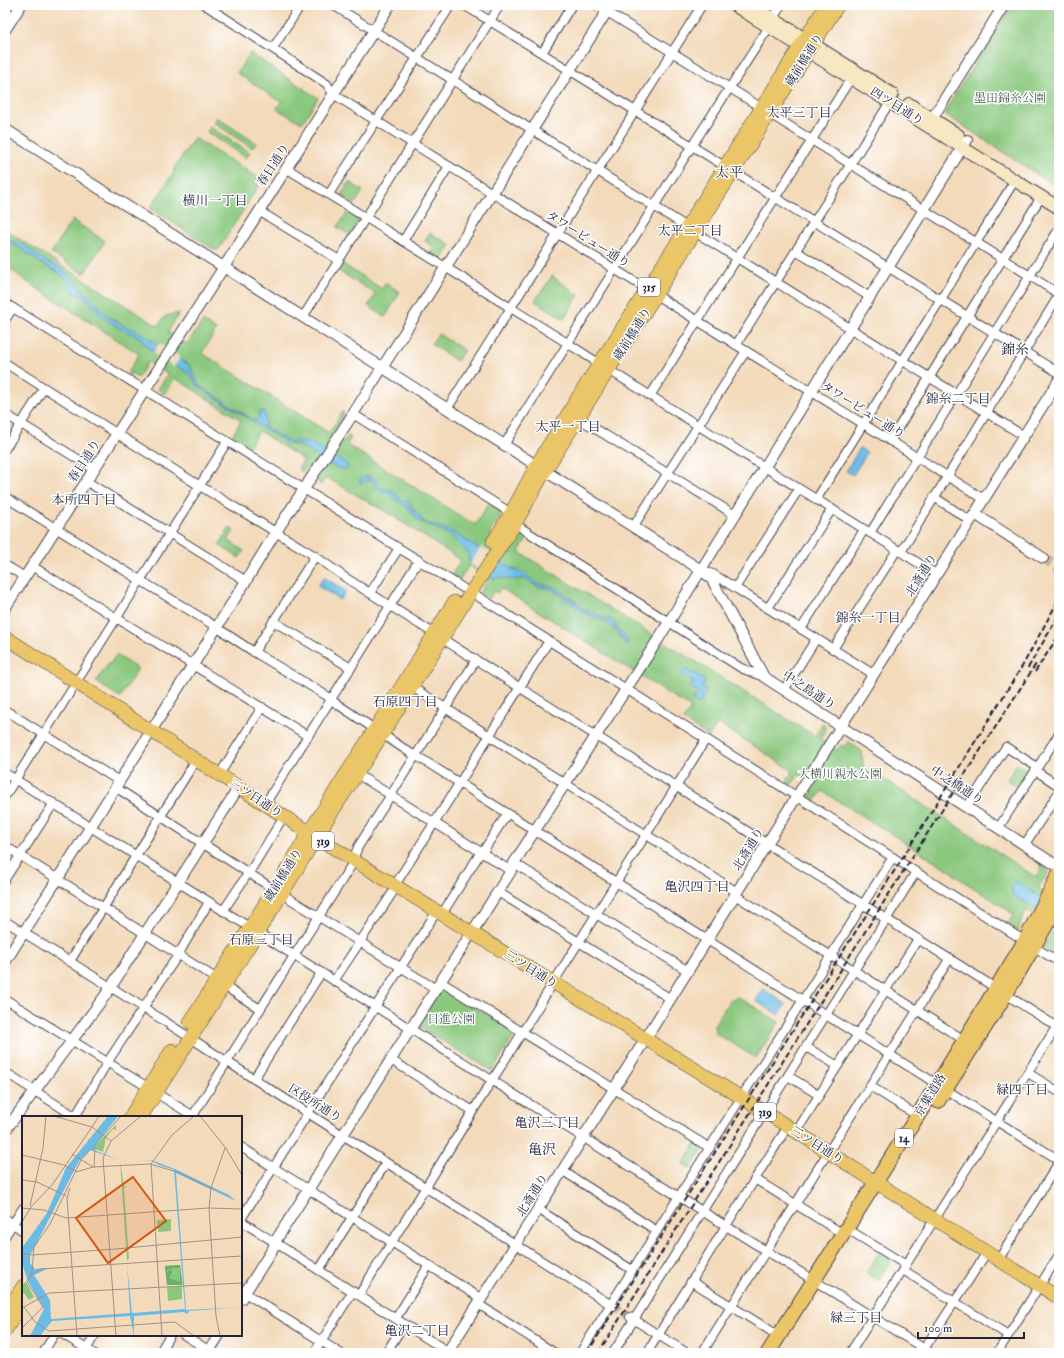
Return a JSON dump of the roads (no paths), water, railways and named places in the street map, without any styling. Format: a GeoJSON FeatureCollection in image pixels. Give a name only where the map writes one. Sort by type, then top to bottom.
{"type":"FeatureCollection","features":[{"type":"Feature","properties":{"kind":"highway","name":"京葉道路"},"geometry":{"type":"LineString","coordinates":[[778,1353],[818,1283],[1030,944],[1054,898],[1059,874]]}},
{"type":"Feature","properties":{"kind":"highway","name":"京葉道路"},"geometry":{"type":"LineString","coordinates":[[880,1184],[918,1116],[941,1087],[964,1040],[1001,991]]}},
{"type":"Feature","properties":{"kind":"highway","name":"京葉道路"},"geometry":{"type":"LineString","coordinates":[[768,1353],[818,1283]]}},
{"type":"Feature","properties":{"kind":"main road","name":"四ツ目通り"},"geometry":{"type":"LineString","coordinates":[[734,5],[771,23],[964,144],[1059,199]]}},
{"type":"Feature","properties":{"kind":"main road","name":"四ツ目通り"},"geometry":{"type":"LineString","coordinates":[[751,5],[771,23]]}},
{"type":"Feature","properties":{"kind":"main road","name":"蔵前橋通り"},"geometry":{"type":"LineString","coordinates":[[807,46],[826,5]]}},
{"type":"Feature","properties":{"kind":"main road","name":"蔵前橋通り"},"geometry":{"type":"LineString","coordinates":[[141,1116],[153,1090],[186,1035],[279,892],[313,835],[513,519],[540,468],[807,46],[838,5]]}},
{"type":"Feature","properties":{"kind":"main road","name":"四ツ目通り"},"geometry":{"type":"LineString","coordinates":[[807,46],[851,78],[890,102],[930,122]]}},
{"type":"Feature","properties":{"kind":"main road","name":"四ツ目通り"},"geometry":{"type":"LineString","coordinates":[[964,144],[1014,180],[1059,208]]}},
{"type":"Feature","properties":{"kind":"main road","name":"蔵前橋通り"},"geometry":{"type":"LineString","coordinates":[[540,468],[578,418],[604,367]]}},
{"type":"Feature","properties":{"kind":"main road","name":"蔵前橋通り"},"geometry":{"type":"LineString","coordinates":[[313,835],[357,774],[379,732],[412,687],[438,636]]}},
{"type":"Feature","properties":{"kind":"main road","name":"三ツ目通り"},"geometry":{"type":"LineString","coordinates":[[5,637],[313,835],[765,1112],[1059,1298]]}},
{"type":"Feature","properties":{"kind":"main road","name":"蔵前橋通り"},"geometry":{"type":"LineString","coordinates":[[131,1116],[153,1090]]}},
{"type":"Feature","properties":{"kind":"main road"},"geometry":{"type":"LineString","coordinates":[[5,1331],[22,1289]]}},
{"type":"Feature","properties":{"kind":"street"},"geometry":{"type":"LineString","coordinates":[[5,30],[21,5]]}},
{"type":"Feature","properties":{"kind":"street","name":"タワービュー通り"},"geometry":{"type":"LineString","coordinates":[[205,5],[217,8],[327,84],[333,94],[984,499]]}},
{"type":"Feature","properties":{"kind":"street"},"geometry":{"type":"LineString","coordinates":[[273,48],[301,5]]}},
{"type":"Feature","properties":{"kind":"street"},"geometry":{"type":"LineString","coordinates":[[334,5],[691,230],[1024,436]]}},
{"type":"Feature","properties":{"kind":"street","name":"春日通り"},"geometry":{"type":"LineString","coordinates":[[5,608],[390,5]]}},
{"type":"Feature","properties":{"kind":"street"},"geometry":{"type":"LineString","coordinates":[[329,194],[451,5]]}},
{"type":"Feature","properties":{"kind":"street"},"geometry":{"type":"LineString","coordinates":[[464,5],[1059,373]]}},
{"type":"Feature","properties":{"kind":"street"},"geometry":{"type":"LineString","coordinates":[[303,317],[500,5]]}},
{"type":"Feature","properties":{"kind":"street"},"geometry":{"type":"LineString","coordinates":[[542,53],[572,5]]}},
{"type":"Feature","properties":{"kind":"street"},"geometry":{"type":"LineString","coordinates":[[596,5],[609,8],[672,52],[1059,295],[934,497],[833,649]]}},
{"type":"Feature","properties":{"kind":"street"},"geometry":{"type":"LineString","coordinates":[[447,409],[702,5]]}},
{"type":"Feature","properties":{"kind":"street"},"geometry":{"type":"LineString","coordinates":[[504,445],[781,5]]}},
{"type":"Feature","properties":{"kind":"street"},"geometry":{"type":"LineString","coordinates":[[930,122],[1004,5]]}},
{"type":"Feature","properties":{"kind":"street"},"geometry":{"type":"LineString","coordinates":[[5,962],[609,8]]}},
{"type":"Feature","properties":{"kind":"street"},"geometry":{"type":"LineString","coordinates":[[650,396],[851,78]]}},
{"type":"Feature","properties":{"kind":"street"},"geometry":{"type":"LineString","coordinates":[[736,345],[890,102]]}},
{"type":"Feature","properties":{"kind":"street"},"geometry":{"type":"LineString","coordinates":[[5,129],[701,570],[711,578],[764,677]]}},
{"type":"Feature","properties":{"kind":"street"},"geometry":{"type":"LineString","coordinates":[[340,1353],[242,1297],[276,1243],[278,1237],[498,892],[534,831],[659,638],[964,144]]}},
{"type":"Feature","properties":{"kind":"street"},"geometry":{"type":"LineString","coordinates":[[403,241],[449,166]]}},
{"type":"Feature","properties":{"kind":"street"},"geometry":{"type":"LineString","coordinates":[[286,168],[936,574]]}},
{"type":"Feature","properties":{"kind":"street"},"geometry":{"type":"LineString","coordinates":[[816,500],[1014,180]]}},
{"type":"Feature","properties":{"kind":"street"},"geometry":{"type":"LineString","coordinates":[[890,441],[1041,197]]}},
{"type":"Feature","properties":{"kind":"street"},"geometry":{"type":"LineString","coordinates":[[259,211],[339,260]]}},
{"type":"Feature","properties":{"kind":"street"},"geometry":{"type":"LineString","coordinates":[[801,629],[917,458],[1059,229]]}},
{"type":"Feature","properties":{"kind":"street"},"geometry":{"type":"LineString","coordinates":[[796,251],[870,297]]}},
{"type":"Feature","properties":{"kind":"street"},"geometry":{"type":"LineString","coordinates":[[5,303],[706,739],[798,794],[916,872],[1059,962]]}},
{"type":"Feature","properties":{"kind":"street"},"geometry":{"type":"LineString","coordinates":[[5,320],[13,308]]}},
{"type":"Feature","properties":{"kind":"street"},"geometry":{"type":"LineString","coordinates":[[633,527],[746,352]]}},
{"type":"Feature","properties":{"kind":"street"},"geometry":{"type":"LineString","coordinates":[[5,363],[200,486],[315,556],[390,606],[1058,1027],[850,1353]]}},
{"type":"Feature","properties":{"kind":"street","name":"北斎通り"},"geometry":{"type":"LineString","coordinates":[[448,1352],[1059,380]]}},
{"type":"Feature","properties":{"kind":"street"},"geometry":{"type":"LineString","coordinates":[[5,449],[44,388]]}},
{"type":"Feature","properties":{"kind":"street"},"geometry":{"type":"LineString","coordinates":[[5,414],[94,470]]}},
{"type":"Feature","properties":{"kind":"street"},"geometry":{"type":"LineString","coordinates":[[353,414],[668,622],[741,668],[764,677]]}},
{"type":"Feature","properties":{"kind":"street"},"geometry":{"type":"LineString","coordinates":[[578,418],[735,515]]}},
{"type":"Feature","properties":{"kind":"street"},"geometry":{"type":"LineString","coordinates":[[5,796],[227,442]]}},
{"type":"Feature","properties":{"kind":"street"},"geometry":{"type":"LineString","coordinates":[[86,481],[246,581]]}},
{"type":"Feature","properties":{"kind":"street"},"geometry":{"type":"LineString","coordinates":[[735,588],[799,489]]}},
{"type":"Feature","properties":{"kind":"street"},"geometry":{"type":"LineString","coordinates":[[5,497],[141,580],[332,700],[415,756],[1059,1161],[999,1260]]}},
{"type":"Feature","properties":{"kind":"street"},"geometry":{"type":"LineString","coordinates":[[934,497],[1043,558]]}},
{"type":"Feature","properties":{"kind":"street"},"geometry":{"type":"LineString","coordinates":[[768,608],[832,509]]}},
{"type":"Feature","properties":{"kind":"street"},"geometry":{"type":"LineString","coordinates":[[370,593],[399,548]]}},
{"type":"Feature","properties":{"kind":"street"},"geometry":{"type":"LineString","coordinates":[[254,652],[315,556]]}},
{"type":"Feature","properties":{"kind":"street"},"geometry":{"type":"LineString","coordinates":[[265,804],[419,560]]}},
{"type":"Feature","properties":{"kind":"street"},"geometry":{"type":"LineString","coordinates":[[5,565],[25,577]]}},
{"type":"Feature","properties":{"kind":"street"},"geometry":{"type":"LineString","coordinates":[[32,566],[308,736]]}},
{"type":"Feature","properties":{"kind":"street"},"geometry":{"type":"LineString","coordinates":[[701,570],[713,574],[873,674]]}},
{"type":"Feature","properties":{"kind":"street"},"geometry":{"type":"LineString","coordinates":[[274,621],[351,668]]}},
{"type":"Feature","properties":{"kind":"street"},"geometry":{"type":"LineString","coordinates":[[784,690],[816,639]]}},
{"type":"Feature","properties":{"kind":"street"},"geometry":{"type":"LineString","coordinates":[[334,981],[396,886],[458,783],[489,737],[549,641]]}},
{"type":"Feature","properties":{"kind":"street"},"geometry":{"type":"LineString","coordinates":[[194,1116],[354,860],[356,850],[476,660]]}},
{"type":"Feature","properties":{"kind":"street","name":"中之島通り"},"geometry":{"type":"LineString","coordinates":[[764,677],[841,726]]}},
{"type":"Feature","properties":{"kind":"street"},"geometry":{"type":"LineString","coordinates":[[412,687],[646,835],[854,971],[964,1040]]}},
{"type":"Feature","properties":{"kind":"street"},"geometry":{"type":"LineString","coordinates":[[220,775],[262,707]]}},
{"type":"Feature","properties":{"kind":"street"},"geometry":{"type":"LineString","coordinates":[[5,710],[45,734],[161,816],[400,968],[438,986],[522,1032],[710,1148]]}},
{"type":"Feature","properties":{"kind":"street","name":"中之橋通り"},"geometry":{"type":"LineString","coordinates":[[841,726],[1059,867]]}},
{"type":"Feature","properties":{"kind":"street"},"geometry":{"type":"LineString","coordinates":[[999,827],[1059,734]]}},
{"type":"Feature","properties":{"kind":"street"},"geometry":{"type":"LineString","coordinates":[[314,1353],[392,1242],[706,739]]}},
{"type":"Feature","properties":{"kind":"street"},"geometry":{"type":"LineString","coordinates":[[967,807],[1006,747],[1059,786]]}},
{"type":"Feature","properties":{"kind":"street"},"geometry":{"type":"LineString","coordinates":[[70,961],[196,760]]}},
{"type":"Feature","properties":{"kind":"street"},"geometry":{"type":"LineString","coordinates":[[5,773],[583,1138],[928,1351],[955,1302],[987,1252]]}},
{"type":"Feature","properties":{"kind":"street"},"geometry":{"type":"LineString","coordinates":[[357,774],[482,853],[512,867],[596,914],[688,971]]}},
{"type":"Feature","properties":{"kind":"street"},"geometry":{"type":"LineString","coordinates":[[5,1131],[111,987],[239,787]]}},
{"type":"Feature","properties":{"kind":"street"},"geometry":{"type":"LineString","coordinates":[[1025,844],[1059,792]]}},
{"type":"Feature","properties":{"kind":"street"},"geometry":{"type":"LineString","coordinates":[[5,879],[54,803]]}},
{"type":"Feature","properties":{"kind":"street"},"geometry":{"type":"LineString","coordinates":[[242,1218],[400,968],[440,913],[479,855],[482,853],[507,814]]}},
{"type":"Feature","properties":{"kind":"street"},"geometry":{"type":"LineString","coordinates":[[223,911],[249,873],[284,816]]}},
{"type":"Feature","properties":{"kind":"street"},"geometry":{"type":"LineString","coordinates":[[5,846],[146,934],[260,1010]]}},
{"type":"Feature","properties":{"kind":"street"},"geometry":{"type":"LineString","coordinates":[[580,1353],[893,857]]}},
{"type":"Feature","properties":{"kind":"street"},"geometry":{"type":"LineString","coordinates":[[612,1353],[632,1318],[788,1076],[916,872]]}},
{"type":"Feature","properties":{"kind":"street"},"geometry":{"type":"LineString","coordinates":[[498,892],[671,999]]}},
{"type":"Feature","properties":{"kind":"street"},"geometry":{"type":"LineString","coordinates":[[76,1116],[178,955],[209,902]]}},
{"type":"Feature","properties":{"kind":"street","name":"区役所通り"},"geometry":{"type":"LineString","coordinates":[[5,921],[611,1305]]}},
{"type":"Feature","properties":{"kind":"street"},"geometry":{"type":"LineString","coordinates":[[647,1353],[657,1334],[755,1179],[819,1095],[918,939]]}},
{"type":"Feature","properties":{"kind":"street"},"geometry":{"type":"LineString","coordinates":[[702,1353],[950,958]]}},
{"type":"Feature","properties":{"kind":"street"},"geometry":{"type":"LineString","coordinates":[[254,1079],[321,973]]}},
{"type":"Feature","properties":{"kind":"street"},"geometry":{"type":"LineString","coordinates":[[5,999],[153,1090],[192,1116]]}},
{"type":"Feature","properties":{"kind":"street"},"geometry":{"type":"LineString","coordinates":[[806,1047],[838,1066]]}},
{"type":"Feature","properties":{"kind":"street"},"geometry":{"type":"LineString","coordinates":[[391,1060],[473,1111]]}},
{"type":"Feature","properties":{"kind":"street"},"geometry":{"type":"LineString","coordinates":[[5,1072],[73,1116]]}},
{"type":"Feature","properties":{"kind":"street"},"geometry":{"type":"LineString","coordinates":[[1028,1073],[1059,1092]]}},
{"type":"Feature","properties":{"kind":"street"},"geometry":{"type":"LineString","coordinates":[[788,1076],[819,1095]]}},
{"type":"Feature","properties":{"kind":"street"},"geometry":{"type":"LineString","coordinates":[[870,1086],[918,1116]]}},
{"type":"Feature","properties":{"kind":"street"},"geometry":{"type":"LineString","coordinates":[[242,1147],[429,1266],[555,1353]]}},
{"type":"Feature","properties":{"kind":"street"},"geometry":{"type":"LineString","coordinates":[[319,1270],[386,1163]]}},
{"type":"Feature","properties":{"kind":"street"},"geometry":{"type":"LineString","coordinates":[[563,1171],[657,1231]]}},
{"type":"Feature","properties":{"kind":"street"},"geometry":{"type":"LineString","coordinates":[[755,1179],[796,1204],[849,1233],[1008,1335]]}},
{"type":"Feature","properties":{"kind":"street"},"geometry":{"type":"LineString","coordinates":[[538,1209],[632,1270]]}},
{"type":"Feature","properties":{"kind":"street"},"geometry":{"type":"LineString","coordinates":[[5,1236],[22,1210]]}},
{"type":"Feature","properties":{"kind":"street"},"geometry":{"type":"LineString","coordinates":[[5,1218],[22,1230]]}},
{"type":"Feature","properties":{"kind":"street"},"geometry":{"type":"LineString","coordinates":[[242,1221],[448,1352]]}},
{"type":"Feature","properties":{"kind":"street"},"geometry":{"type":"LineString","coordinates":[[997,1353],[1059,1255]]}},
{"type":"Feature","properties":{"kind":"street"},"geometry":{"type":"LineString","coordinates":[[396,1318],[429,1266]]}},
{"type":"Feature","properties":{"kind":"street"},"geometry":{"type":"LineString","coordinates":[[691,1281],[779,1336]]}},
{"type":"Feature","properties":{"kind":"street"},"geometry":{"type":"LineString","coordinates":[[632,1318],[687,1353]]}},
{"type":"Feature","properties":{"kind":"street"},"geometry":{"type":"LineString","coordinates":[[386,1353],[404,1324]]}},
{"type":"Feature","properties":{"kind":"street"},"geometry":{"type":"LineString","coordinates":[[43,1353],[53,1336]]}},
{"type":"Feature","properties":{"kind":"street"},"geometry":{"type":"LineString","coordinates":[[65,1336],[88,1352],[95,1336]]}},
{"type":"Feature","properties":{"kind":"street"},"geometry":{"type":"LineString","coordinates":[[158,1353],[169,1336]]}},
{"type":"Feature","properties":{"kind":"street"},"geometry":{"type":"LineString","coordinates":[[186,1336],[210,1352],[218,1336]]}},
{"type":"Feature","properties":{"kind":"water"},"geometry":{"type":"Polygon","coordinates":[[[8,241],[22,244],[46,261],[63,270],[108,316],[126,327],[138,331],[189,365],[199,385],[253,420],[257,420],[259,417],[259,412],[264,411],[266,423],[265,427],[290,442],[298,441],[312,443],[347,464],[348,468],[338,468],[325,462],[301,446],[287,443],[200,388],[191,375],[147,347],[139,337],[119,328],[101,315],[85,297],[75,293],[68,281],[61,274],[44,265],[20,248],[13,245],[5,246],[5,242],[8,241]]]}},
{"type":"Feature","properties":{"kind":"water"},"geometry":{"type":"Polygon","coordinates":[[[860,448],[867,453],[853,475],[846,471],[860,448]]]}},
{"type":"Feature","properties":{"kind":"water"},"geometry":{"type":"Polygon","coordinates":[[[365,477],[371,477],[377,481],[381,488],[392,491],[402,500],[409,502],[415,512],[426,523],[451,531],[511,568],[524,573],[536,583],[554,587],[569,598],[573,599],[573,602],[575,600],[576,604],[578,603],[580,607],[605,619],[611,620],[628,641],[626,645],[617,631],[606,622],[581,611],[552,589],[539,587],[523,578],[514,580],[499,578],[493,579],[492,576],[469,562],[468,552],[462,548],[452,536],[418,520],[408,507],[396,500],[390,494],[381,492],[372,481],[367,480],[360,483],[360,480],[365,477]]]}},
{"type":"Feature","properties":{"kind":"water"},"geometry":{"type":"Polygon","coordinates":[[[324,577],[346,591],[340,600],[318,586],[324,577]]]}},
{"type":"Feature","properties":{"kind":"water"},"geometry":{"type":"Polygon","coordinates":[[[685,669],[693,674],[694,673],[705,681],[702,687],[707,691],[701,699],[700,704],[692,700],[699,693],[690,687],[694,682],[681,674],[685,669]]]}},
{"type":"Feature","properties":{"kind":"water"},"geometry":{"type":"Polygon","coordinates":[[[1016,881],[1059,909],[1059,924],[1013,895],[1011,889],[1016,881]]]}},
{"type":"Feature","properties":{"kind":"water"},"geometry":{"type":"Polygon","coordinates":[[[763,989],[786,1004],[779,1015],[756,1001],[763,989]]]}},
{"type":"Feature","properties":{"kind":"tunnel"},"geometry":{"type":"LineString","coordinates":[[1043,558],[1059,568]]}},
{"type":"Feature","properties":{"kind":"tunnel"},"geometry":{"type":"LineString","coordinates":[[613,1306],[630,1317]]}},
{"type":"Feature","properties":{"kind":"railway"},"geometry":{"type":"LineString","coordinates":[[587,1353],[900,862],[1023,665],[1059,599]]}},
{"type":"Feature","properties":{"kind":"railway"},"geometry":{"type":"LineString","coordinates":[[1028,668],[1059,615]]}},
{"type":"Feature","properties":{"kind":"railway"},"geometry":{"type":"LineString","coordinates":[[1035,672],[1059,635]]}},
{"type":"Feature","properties":{"kind":"railway"},"geometry":{"type":"LineString","coordinates":[[598,1353],[1036,664]]}},
{"type":"Feature","properties":{"kind":"district","name":"太平三丁目"},"geometry":{"type":"Point","coordinates":[799,112]}},
{"type":"Feature","properties":{"kind":"district","name":"太平"},"geometry":{"type":"Point","coordinates":[729,172]}},
{"type":"Feature","properties":{"kind":"district","name":"横川一丁目"},"geometry":{"type":"Point","coordinates":[215,200]}},
{"type":"Feature","properties":{"kind":"district","name":"太平二丁目"},"geometry":{"type":"Point","coordinates":[690,230]}},
{"type":"Feature","properties":{"kind":"district","name":"錦糸"},"geometry":{"type":"Point","coordinates":[1015,349]}},
{"type":"Feature","properties":{"kind":"district","name":"錦糸二丁目"},"geometry":{"type":"Point","coordinates":[958,398]}},
{"type":"Feature","properties":{"kind":"district","name":"太平一丁目"},"geometry":{"type":"Point","coordinates":[568,426]}},
{"type":"Feature","properties":{"kind":"district","name":"本所四丁目"},"geometry":{"type":"Point","coordinates":[84,499]}},
{"type":"Feature","properties":{"kind":"district","name":"錦糸一丁目"},"geometry":{"type":"Point","coordinates":[868,617]}},
{"type":"Feature","properties":{"kind":"district","name":"石原四丁目"},"geometry":{"type":"Point","coordinates":[405,701]}},
{"type":"Feature","properties":{"kind":"district","name":"亀沢四丁目"},"geometry":{"type":"Point","coordinates":[697,886]}},
{"type":"Feature","properties":{"kind":"district","name":"石原三丁目"},"geometry":{"type":"Point","coordinates":[261,939]}},
{"type":"Feature","properties":{"kind":"district","name":"緑四丁目"},"geometry":{"type":"Point","coordinates":[1022,1089]}},
{"type":"Feature","properties":{"kind":"district","name":"亀沢三丁目"},"geometry":{"type":"Point","coordinates":[547,1122]}},
{"type":"Feature","properties":{"kind":"district","name":"亀沢"},"geometry":{"type":"Point","coordinates":[542,1149]}},
{"type":"Feature","properties":{"kind":"district","name":"緑三丁目"},"geometry":{"type":"Point","coordinates":[856,1317]}},
{"type":"Feature","properties":{"kind":"district","name":"亀沢二丁目"},"geometry":{"type":"Point","coordinates":[417,1330]}},
{"type":"Feature","properties":{"kind":"park label","name":"墨田錦糸公園"},"geometry":{"type":"Point","coordinates":[1010,98]}},
{"type":"Feature","properties":{"kind":"park label","name":"大横川親水公園"},"geometry":{"type":"Point","coordinates":[840,774]}},
{"type":"Feature","properties":{"kind":"park label","name":"日進公園"},"geometry":{"type":"Point","coordinates":[451,1019]}}]}
